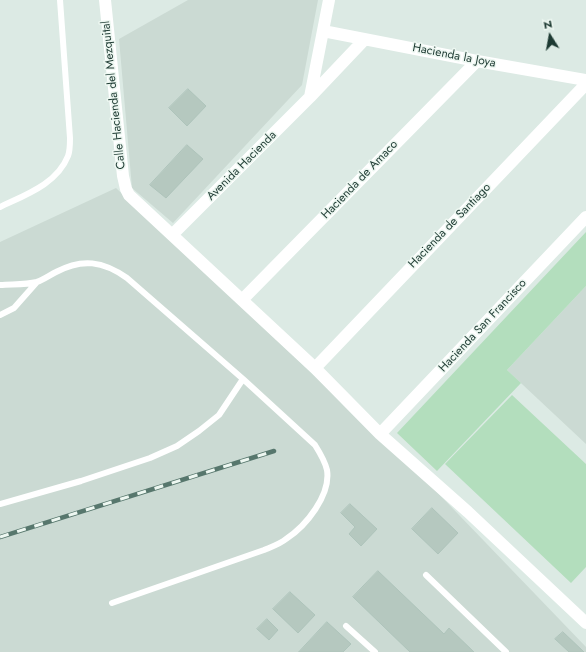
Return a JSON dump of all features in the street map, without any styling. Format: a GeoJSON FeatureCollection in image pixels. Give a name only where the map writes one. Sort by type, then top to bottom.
{"type":"FeatureCollection","features":[{"type":"Feature","properties":{"kind":"street","name":"Calle Hacienda del Mezquital"},"geometry":{"type":"LineString","coordinates":[[105,0],[122,176],[126,189],[133,198],[173,234]]}},
{"type":"Feature","properties":{"kind":"street"},"geometry":{"type":"LineString","coordinates":[[310,97],[329,0]]}},
{"type":"Feature","properties":{"kind":"street","name":"Hacienda la Joya"},"geometry":{"type":"LineString","coordinates":[[323,31],[477,61],[586,80]]}},
{"type":"Feature","properties":{"kind":"street","name":"Avenida Hacienda"},"geometry":{"type":"LineString","coordinates":[[173,234],[310,97],[365,39]]}},
{"type":"Feature","properties":{"kind":"street","name":"Hacienda de Amaco"},"geometry":{"type":"LineString","coordinates":[[242,300],[477,61]]}},
{"type":"Feature","properties":{"kind":"street","name":"Hacienda de Santiago"},"geometry":{"type":"LineString","coordinates":[[315,368],[586,84]]}},
{"type":"Feature","properties":{"kind":"street","name":"Hacienda San Francisco"},"geometry":{"type":"LineString","coordinates":[[380,434],[586,217]]}},
{"type":"Feature","properties":{"kind":"street"},"geometry":{"type":"LineString","coordinates":[[173,234],[315,368],[380,434],[468,512],[586,623]]}},
{"type":"Feature","properties":{"kind":"lane"},"geometry":{"type":"LineString","coordinates":[[0,207],[37,189],[59,173],[69,155],[70,138],[60,0]]}},
{"type":"Feature","properties":{"kind":"lane"},"geometry":{"type":"LineString","coordinates":[[0,315],[14,308],[38,282],[57,271],[75,265],[93,263],[107,266],[127,278],[243,379],[315,445],[323,458],[327,471],[325,488],[319,505],[305,523],[286,540],[264,550],[112,603]]}},
{"type":"Feature","properties":{"kind":"lane"},"geometry":{"type":"LineString","coordinates":[[0,285],[38,282]]}},
{"type":"Feature","properties":{"kind":"lane"},"geometry":{"type":"LineString","coordinates":[[0,504],[130,465],[177,446],[219,415],[243,379]]}},
{"type":"Feature","properties":{"kind":"lane"},"geometry":{"type":"LineString","coordinates":[[426,575],[506,652]]}},
{"type":"Feature","properties":{"kind":"lane"},"geometry":{"type":"LineString","coordinates":[[346,626],[374,652]]}},
{"type":"Feature","properties":{"kind":"shaded area"},"geometry":{"type":"Polygon","coordinates":[[[188,0],[318,0],[302,85],[173,223],[132,188],[119,39],[188,0]]]}},
{"type":"Feature","properties":{"kind":"shaded area"},"geometry":{"type":"Polygon","coordinates":[[[116,188],[435,490],[586,647],[586,652],[0,652],[0,242],[116,188]]]}},
{"type":"Feature","properties":{"kind":"shaded area"},"geometry":{"type":"Polygon","coordinates":[[[586,286],[586,444],[507,370],[586,286]]]}},
{"type":"Feature","properties":{"kind":"green space"},"geometry":{"type":"Polygon","coordinates":[[[586,232],[586,286],[507,370],[521,383],[437,471],[397,433],[586,232]]]}},
{"type":"Feature","properties":{"kind":"green space"},"geometry":{"type":"Polygon","coordinates":[[[512,395],[586,464],[586,567],[571,583],[445,464],[512,395]]]}},
{"type":"Feature","properties":{"kind":"building"},"geometry":{"type":"Polygon","coordinates":[[[188,89],[206,106],[187,126],[169,108],[188,89]]]}},
{"type":"Feature","properties":{"kind":"building"},"geometry":{"type":"Polygon","coordinates":[[[187,145],[203,159],[166,198],[150,185],[187,145]]]}},
{"type":"Feature","properties":{"kind":"building"},"geometry":{"type":"Polygon","coordinates":[[[350,504],[377,529],[361,546],[349,534],[355,527],[341,513],[350,504]]]}},
{"type":"Feature","properties":{"kind":"building"},"geometry":{"type":"Polygon","coordinates":[[[432,508],[458,533],[438,554],[412,529],[432,508]]]}},
{"type":"Feature","properties":{"kind":"building"},"geometry":{"type":"Polygon","coordinates":[[[378,571],[444,634],[449,628],[474,652],[410,652],[353,597],[378,571]]]}},
{"type":"Feature","properties":{"kind":"building"},"geometry":{"type":"Polygon","coordinates":[[[290,592],[315,615],[298,633],[273,609],[290,592]]]}},
{"type":"Feature","properties":{"kind":"building"},"geometry":{"type":"Polygon","coordinates":[[[267,619],[278,630],[269,640],[257,629],[267,619]]]}},
{"type":"Feature","properties":{"kind":"building"},"geometry":{"type":"Polygon","coordinates":[[[327,622],[351,644],[343,652],[299,652],[327,622]]]}},
{"type":"Feature","properties":{"kind":"building"},"geometry":{"type":"Polygon","coordinates":[[[563,632],[584,652],[569,652],[555,639],[563,632]]]}},
{"type":"Feature","properties":{"kind":"railway"},"geometry":{"type":"LineString","coordinates":[[0,537],[274,451]]}}]}
